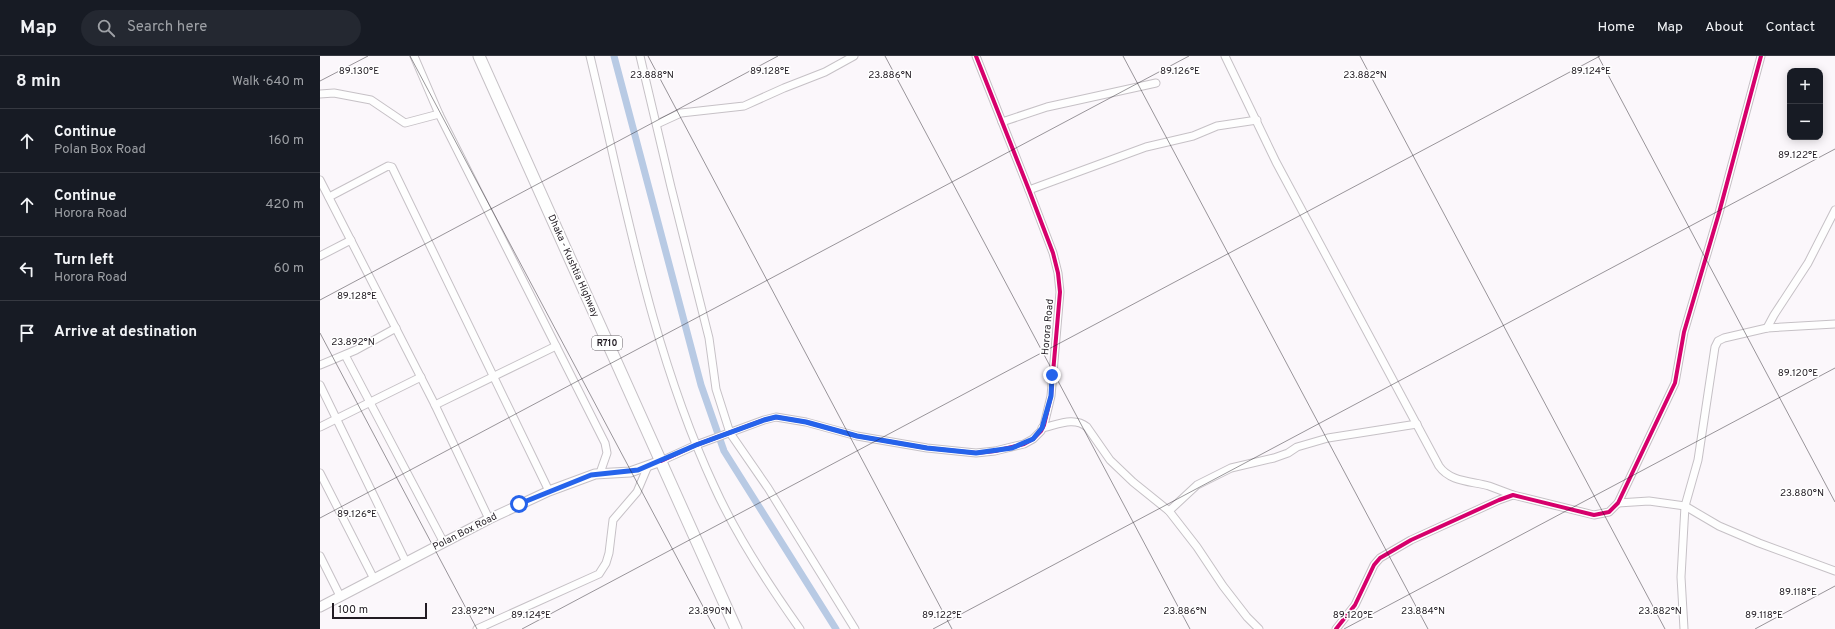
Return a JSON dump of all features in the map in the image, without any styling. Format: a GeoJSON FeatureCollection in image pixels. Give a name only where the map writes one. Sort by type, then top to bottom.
{"type":"FeatureCollection","features":[{"type":"Feature","properties":{"kind":"main road","name":"Dhaka - Kushtia Highway"},"geometry":{"type":"LineString","coordinates":[[479,56],[736,629]]}},
{"type":"Feature","properties":{"kind":"main road","name":"Polan Box Road"},"geometry":{"type":"LineString","coordinates":[[320,607],[489,519],[549,491],[600,473],[630,472],[661,461]]}},
{"type":"Feature","properties":{"kind":"street"},"geometry":{"type":"LineString","coordinates":[[414,56],[439,114],[607,448],[606,458],[600,473]]}},
{"type":"Feature","properties":{"kind":"street"},"geometry":{"type":"LineString","coordinates":[[590,56],[644,287],[670,371],[696,445],[714,487],[741,540],[800,629]]}},
{"type":"Feature","properties":{"kind":"street"},"geometry":{"type":"LineString","coordinates":[[640,56],[671,187],[710,338],[716,389],[729,433],[772,494],[855,629]]}},
{"type":"Feature","properties":{"kind":"street"},"geometry":{"type":"LineString","coordinates":[[657,124],[686,112],[744,106],[825,72],[854,56]]}},
{"type":"Feature","properties":{"kind":"street","name":"Horora Road"},"geometry":{"type":"LineString","coordinates":[[661,461],[696,445],[776,417],[806,422],[857,436],[927,448],[976,453],[995,451],[1024,444],[1033,439],[1042,428],[1051,396],[1060,292],[1058,273],[1053,253],[976,56]]}},
{"type":"Feature","properties":{"kind":"street"},"geometry":{"type":"LineString","coordinates":[[1225,56],[1276,162],[1443,472],[1453,478],[1488,486],[1513,495],[1594,515],[1609,512],[1618,502],[1675,383],[1684,332],[1719,213],[1761,56]]}},
{"type":"Feature","properties":{"kind":"street"},"geometry":{"type":"LineString","coordinates":[[1002,122],[1047,107],[1156,83]]}},
{"type":"Feature","properties":{"kind":"street"},"geometry":{"type":"LineString","coordinates":[[320,94],[334,93],[371,100],[404,122],[439,114]]}},
{"type":"Feature","properties":{"kind":"street"},"geometry":{"type":"LineString","coordinates":[[1029,190],[1146,147],[1193,136],[1217,126],[1257,120]]}},
{"type":"Feature","properties":{"kind":"street"},"geometry":{"type":"LineString","coordinates":[[329,197],[388,166],[392,167],[549,491]]}},
{"type":"Feature","properties":{"kind":"street"},"geometry":{"type":"LineString","coordinates":[[320,180],[435,405],[489,519]]}},
{"type":"Feature","properties":{"kind":"street"},"geometry":{"type":"LineString","coordinates":[[1767,328],[1808,263],[1835,210]]}},
{"type":"Feature","properties":{"kind":"street"},"geometry":{"type":"LineString","coordinates":[[320,256],[351,240]]}},
{"type":"Feature","properties":{"kind":"street"},"geometry":{"type":"LineString","coordinates":[[1684,629],[1681,577],[1685,506],[1701,445],[1715,347],[1718,341],[1724,338],[1767,328],[1835,324]]}},
{"type":"Feature","properties":{"kind":"street"},"geometry":{"type":"LineString","coordinates":[[320,365],[345,355],[396,328]]}},
{"type":"Feature","properties":{"kind":"street"},"geometry":{"type":"LineString","coordinates":[[435,405],[556,346]]}},
{"type":"Feature","properties":{"kind":"street"},"geometry":{"type":"LineString","coordinates":[[345,355],[444,543]]}},
{"type":"Feature","properties":{"kind":"street"},"geometry":{"type":"LineString","coordinates":[[320,427],[421,377]]}},
{"type":"Feature","properties":{"kind":"street"},"geometry":{"type":"LineString","coordinates":[[320,385],[406,562]]}},
{"type":"Feature","properties":{"kind":"street"},"geometry":{"type":"LineString","coordinates":[[1042,428],[1071,421],[1082,423],[1116,465],[1132,482],[1169,511],[1223,586],[1247,617],[1259,629]]}},
{"type":"Feature","properties":{"kind":"street"},"geometry":{"type":"LineString","coordinates":[[1169,511],[1197,485],[1231,468],[1274,458],[1288,453],[1297,447],[1328,438],[1417,424]]}},
{"type":"Feature","properties":{"kind":"street"},"geometry":{"type":"LineString","coordinates":[[477,629],[598,574],[606,563],[609,553],[612,520],[637,492],[648,466]]}},
{"type":"Feature","properties":{"kind":"street"},"geometry":{"type":"LineString","coordinates":[[320,473],[374,579]]}},
{"type":"Feature","properties":{"kind":"street"},"geometry":{"type":"LineString","coordinates":[[1336,629],[1355,605],[1374,565],[1380,558],[1411,540],[1513,495]]}},
{"type":"Feature","properties":{"kind":"street"},"geometry":{"type":"LineString","coordinates":[[1618,502],[1649,501],[1685,506],[1719,526],[1759,543],[1835,571]]}},
{"type":"Feature","properties":{"kind":"street"},"geometry":{"type":"LineString","coordinates":[[320,556],[340,596]]}},
{"type":"Feature","properties":{"kind":"waterway"},"geometry":{"type":"LineString","coordinates":[[614,56],[701,385],[724,451],[836,629]]}},
{"type":"Feature","properties":{"kind":"cycle path"},"geometry":{"type":"LineString","coordinates":[[661,461],[696,445],[776,417],[806,422],[857,436],[927,448],[976,453],[995,451],[1024,444],[1033,439],[1041,431],[1044,425],[1051,396],[1060,292],[1058,273],[1053,253],[976,56]]}},
{"type":"Feature","properties":{"kind":"cycle path"},"geometry":{"type":"LineString","coordinates":[[1336,629],[1355,605],[1374,565],[1380,558],[1411,540],[1499,500],[1513,495],[1594,515],[1609,512],[1618,503],[1675,383],[1684,332],[1719,213],[1761,56]]}},
{"type":"Feature","properties":{"kind":"route"},"geometry":{"type":"LineString","coordinates":[[519,504],[591,475],[638,470],[696,445],[776,417],[806,422],[857,436],[927,448],[976,453],[1012,448],[1033,439],[1044,425],[1051,396],[1052,375]]}}]}
